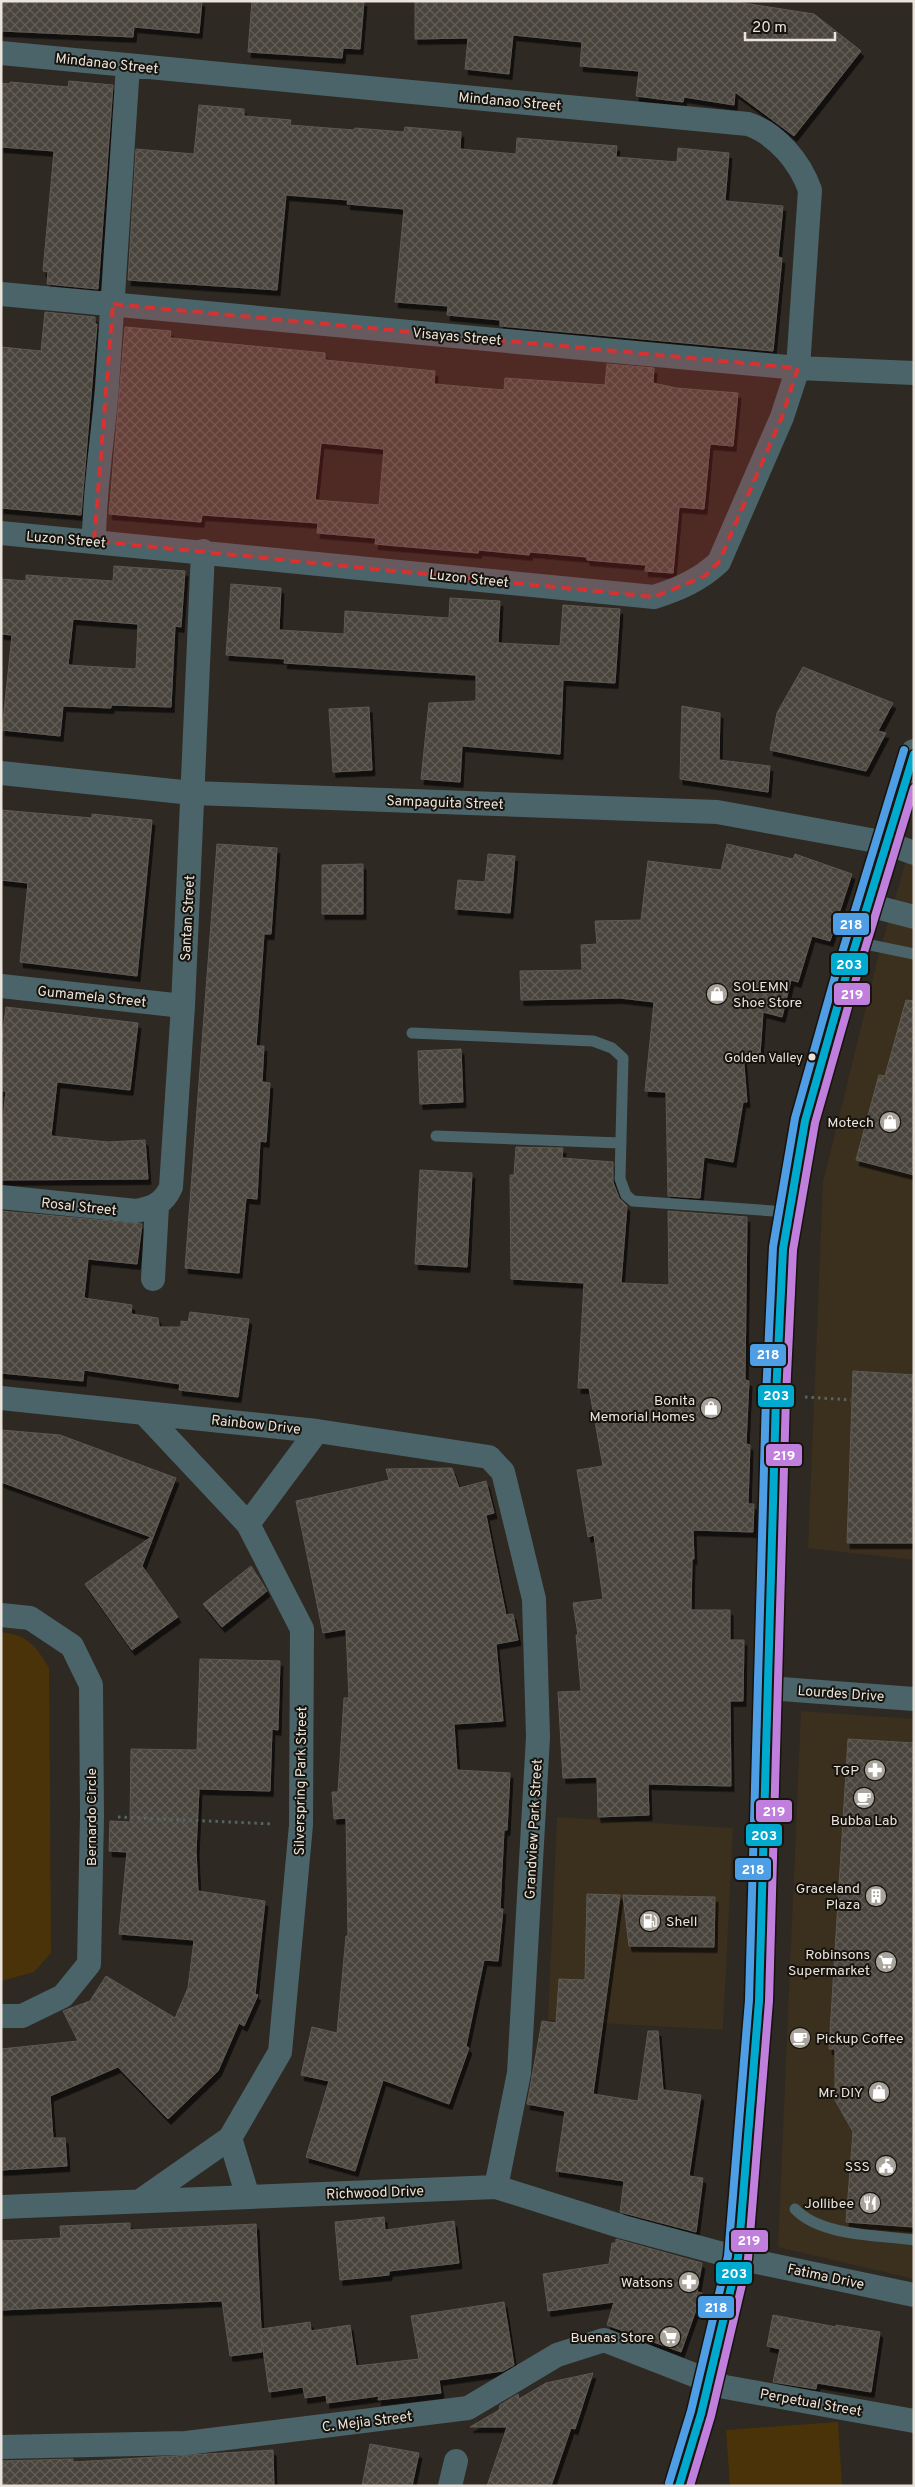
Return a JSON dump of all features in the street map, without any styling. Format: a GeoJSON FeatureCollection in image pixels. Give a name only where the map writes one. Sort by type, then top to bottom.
{"type":"FeatureCollection","features":[{"type":"Feature","properties":{"kind":"main road"},"geometry":{"type":"LineString","coordinates":[[679,2486],[701,2414],[738,2258],[759,2001],[776,1396],[783,1249],[788,1212],[805,1121],[886,844],[910,782],[914,754]]}},
{"type":"Feature","properties":{"kind":"street","name":"Mindanao Street"},"geometry":{"type":"LineString","coordinates":[[1,53],[748,124],[760,128],[791,156],[804,174],[810,190],[798,368]]}},
{"type":"Feature","properties":{"kind":"street"},"geometry":{"type":"LineString","coordinates":[[94,541],[94,515],[104,424],[113,304],[128,65]]}},
{"type":"Feature","properties":{"kind":"street","name":"Visayas Street"},"geometry":{"type":"LineString","coordinates":[[1,294],[798,368],[914,373]]}},
{"type":"Feature","properties":{"kind":"street","name":"Luzon Street"},"geometry":{"type":"LineString","coordinates":[[1,532],[654,597],[677,590],[705,576],[719,562],[782,417],[798,368]]}},
{"type":"Feature","properties":{"kind":"street","name":"Santan Street"},"geometry":{"type":"LineString","coordinates":[[157,1206],[168,1193],[173,1178],[183,1006],[202,551]]}},
{"type":"Feature","properties":{"kind":"street","name":"Sampaguita Street"},"geometry":{"type":"LineString","coordinates":[[1,773],[192,793],[717,812],[886,844],[914,853]]}},
{"type":"Feature","properties":{"kind":"street"},"geometry":{"type":"LineString","coordinates":[[868,904],[914,917]]}},
{"type":"Feature","properties":{"kind":"street","name":"Gumamela Street"},"geometry":{"type":"LineString","coordinates":[[1,986],[183,1006]]}},
{"type":"Feature","properties":{"kind":"street","name":"Rosal Street"},"geometry":{"type":"LineString","coordinates":[[1,1198],[124,1211],[136,1211],[157,1206]]}},
{"type":"Feature","properties":{"kind":"street"},"geometry":{"type":"LineString","coordinates":[[153,1279],[157,1206]]}},
{"type":"Feature","properties":{"kind":"street","name":"Rainbow Drive"},"geometry":{"type":"LineString","coordinates":[[1,1398],[317,1430],[489,1457],[503,1472]]}},
{"type":"Feature","properties":{"kind":"street","name":"Silverspring Park Street"},"geometry":{"type":"LineString","coordinates":[[140,2201],[230,2138],[280,2052],[302,1825],[302,1629],[248,1524],[144,1413]]}},
{"type":"Feature","properties":{"kind":"street"},"geometry":{"type":"LineString","coordinates":[[248,1524],[317,1430]]}},
{"type":"Feature","properties":{"kind":"street","name":"Grandview Park Street"},"geometry":{"type":"LineString","coordinates":[[496,2187],[519,2073],[538,1737],[534,1599],[503,1472]]}},
{"type":"Feature","properties":{"kind":"street","name":"Bernardo Circle"},"geometry":{"type":"LineString","coordinates":[[1,1615],[30,1618],[72,1646],[91,1684],[92,1816],[89,1964],[63,1996],[22,2016],[1,2016]]}},
{"type":"Feature","properties":{"kind":"street","name":"Lourdes Drive"},"geometry":{"type":"LineString","coordinates":[[768,1688],[914,1699]]}},
{"type":"Feature","properties":{"kind":"street"},"geometry":{"type":"LineString","coordinates":[[230,2138],[248,2197]]}},
{"type":"Feature","properties":{"kind":"street","name":"Richwood Drive"},"geometry":{"type":"LineString","coordinates":[[1,2206],[496,2187],[623,2227],[738,2258]]}},
{"type":"Feature","properties":{"kind":"street","name":"Fatima Drive"},"geometry":{"type":"LineString","coordinates":[[738,2258],[914,2295]]}},
{"type":"Feature","properties":{"kind":"street","name":"C. Mejia Street"},"geometry":{"type":"LineString","coordinates":[[1,2447],[186,2443],[468,2408],[557,2355],[604,2340],[708,2380]]}},
{"type":"Feature","properties":{"kind":"street","name":"Perpetual Street"},"geometry":{"type":"LineString","coordinates":[[708,2380],[725,2387],[914,2421]]}},
{"type":"Feature","properties":{"kind":"street"},"geometry":{"type":"LineString","coordinates":[[450,2486],[456,2461]]}},
{"type":"Feature","properties":{"kind":"lane"},"geometry":{"type":"LineString","coordinates":[[856,942],[914,954]]}},
{"type":"Feature","properties":{"kind":"lane"},"geometry":{"type":"LineString","coordinates":[[412,1033],[593,1040],[612,1048],[623,1058],[620,1179],[626,1195],[633,1201],[788,1212]]}},
{"type":"Feature","properties":{"kind":"lane"},"geometry":{"type":"LineString","coordinates":[[436,1136],[620,1143]]}},
{"type":"Feature","properties":{"kind":"lane"},"geometry":{"type":"LineString","coordinates":[[795,2209],[804,2219],[831,2229],[914,2240]]}},
{"type":"Feature","properties":{"kind":"path"},"geometry":{"type":"LineString","coordinates":[[776,1396],[851,1400]]}},
{"type":"Feature","properties":{"kind":"path"},"geometry":{"type":"LineString","coordinates":[[92,1816],[302,1825]]}},
{"type":"Feature","properties":{"kind":"highlighted area"},"geometry":{"type":"Polygon","coordinates":[[[113,304],[798,368],[782,417],[719,562],[705,576],[654,597],[94,541],[113,304]]]}},
{"type":"Feature","properties":{"kind":"shaded area"},"geometry":{"type":"Polygon","coordinates":[[[914,833],[914,1560],[808,1548],[823,1182],[879,954],[914,833]]]}},
{"type":"Feature","properties":{"kind":"shaded area"},"geometry":{"type":"Polygon","coordinates":[[[1,1632],[25,1639],[40,1654],[49,1668],[51,1953],[34,1972],[1,1981],[1,1632]]]}},
{"type":"Feature","properties":{"kind":"shaded area","name":"Graceland Plaza"},"geometry":{"type":"Polygon","coordinates":[[[801,1711],[914,1719],[914,2279],[778,2247],[801,1711]]]}},
{"type":"Feature","properties":{"kind":"shaded area"},"geometry":{"type":"Polygon","coordinates":[[[557,1817],[733,1828],[723,2030],[548,2020],[557,1817]]]}},
{"type":"Feature","properties":{"kind":"shaded area"},"geometry":{"type":"Polygon","coordinates":[[[838,2422],[842,2486],[730,2486],[726,2430],[838,2422]]]}},
{"type":"Feature","properties":{"kind":"building"},"geometry":{"type":"Polygon","coordinates":[[[1,1],[202,1],[199,33],[134,27],[133,37],[1,31],[1,1]]]}},
{"type":"Feature","properties":{"kind":"building"},"geometry":{"type":"Polygon","coordinates":[[[252,1],[364,1],[360,49],[343,48],[342,58],[248,52],[252,1]]]}},
{"type":"Feature","properties":{"kind":"building"},"geometry":{"type":"Polygon","coordinates":[[[415,1],[730,1],[814,14],[861,51],[794,136],[735,92],[734,105],[684,97],[683,102],[636,96],[639,71],[580,66],[582,42],[513,35],[509,74],[465,69],[468,38],[415,39],[415,1]]]}},
{"type":"Feature","properties":{"kind":"building"},"geometry":{"type":"Polygon","coordinates":[[[69,81],[113,85],[98,289],[47,284],[48,272],[43,271],[54,151],[1,147],[1,83],[10,84],[10,82],[68,87],[69,81]]]}},
{"type":"Feature","properties":{"kind":"building"},"geometry":{"type":"Polygon","coordinates":[[[199,105],[244,109],[244,116],[291,120],[290,125],[404,132],[405,127],[461,132],[460,149],[516,154],[517,138],[617,146],[616,157],[677,162],[678,148],[729,153],[725,201],[783,206],[778,257],[782,258],[773,351],[500,326],[500,320],[447,315],[448,306],[395,302],[404,209],[347,204],[348,200],[286,195],[277,290],[128,280],[136,149],[194,154],[199,105]]]}},
{"type":"Feature","properties":{"kind":"building"},"geometry":{"type":"Polygon","coordinates":[[[45,312],[95,317],[95,324],[97,324],[81,515],[1,508],[1,347],[41,351],[45,312]]]}},
{"type":"Feature","properties":{"kind":"building"},"geometry":{"type":"Polygon","coordinates":[[[125,327],[171,331],[170,338],[325,353],[325,360],[435,371],[434,384],[504,390],[505,378],[605,385],[607,364],[654,368],[653,383],[676,388],[738,393],[733,446],[710,444],[704,509],[679,507],[673,573],[645,571],[646,565],[587,560],[587,557],[530,552],[529,555],[479,550],[478,553],[375,544],[376,538],[317,533],[318,523],[202,515],[201,522],[109,514],[125,327]],[[321,443],[315,500],[379,505],[384,449],[321,443]]]}},
{"type":"Feature","properties":{"kind":"building"},"geometry":{"type":"Polygon","coordinates":[[[114,566],[185,571],[181,627],[175,626],[171,707],[111,705],[111,708],[63,706],[60,736],[2,730],[12,635],[1,634],[1,579],[26,581],[26,575],[113,581],[114,566]],[[73,619],[68,665],[136,669],[138,624],[73,619]]]}},
{"type":"Feature","properties":{"kind":"building"},"geometry":{"type":"Polygon","coordinates":[[[231,584],[281,588],[279,630],[344,634],[345,611],[449,618],[450,598],[500,601],[498,643],[560,646],[563,605],[620,609],[615,683],[563,680],[560,754],[462,746],[460,782],[421,779],[429,703],[476,701],[476,675],[284,663],[285,659],[226,655],[231,584]]]}},
{"type":"Feature","properties":{"kind":"building"},"geometry":{"type":"Polygon","coordinates":[[[803,667],[893,703],[878,731],[886,733],[866,771],[770,750],[777,713],[803,667]]]}},
{"type":"Feature","properties":{"kind":"building"},"geometry":{"type":"Polygon","coordinates":[[[682,706],[720,713],[719,760],[770,766],[768,792],[680,779],[682,706]]]}},
{"type":"Feature","properties":{"kind":"building"},"geometry":{"type":"Polygon","coordinates":[[[369,707],[372,770],[333,772],[329,709],[369,707]]]}},
{"type":"Feature","properties":{"kind":"building"},"geometry":{"type":"Polygon","coordinates":[[[1,810],[92,818],[92,814],[152,820],[137,976],[20,962],[28,883],[1,880],[1,810]]]}},
{"type":"Feature","properties":{"kind":"building"},"geometry":{"type":"Polygon","coordinates":[[[217,844],[277,848],[271,934],[264,934],[256,1046],[264,1046],[262,1082],[270,1083],[266,1142],[260,1141],[257,1199],[246,1198],[239,1273],[185,1268],[217,844]]]}},
{"type":"Feature","properties":{"kind":"building"},"geometry":{"type":"Polygon","coordinates":[[[727,844],[793,859],[795,854],[852,874],[830,941],[812,936],[798,982],[791,980],[782,1017],[763,1012],[760,1054],[743,1053],[747,1102],[743,1102],[733,1162],[704,1157],[700,1198],[668,1196],[666,1092],[645,1091],[654,1002],[620,998],[521,1000],[520,971],[582,970],[581,945],[597,944],[595,921],[641,920],[648,861],[721,870],[727,844]]]}},
{"type":"Feature","properties":{"kind":"building"},"geometry":{"type":"Polygon","coordinates":[[[488,854],[515,856],[510,913],[455,909],[458,880],[485,882],[488,854]]]}},
{"type":"Feature","properties":{"kind":"building"},"geometry":{"type":"Polygon","coordinates":[[[363,864],[363,914],[322,914],[322,865],[363,864]]]}},
{"type":"Feature","properties":{"kind":"building","name":"Motech"},"geometry":{"type":"Polygon","coordinates":[[[906,1000],[914,1001],[914,1175],[856,1160],[879,1075],[885,1076],[906,1000]]]}},
{"type":"Feature","properties":{"kind":"building"},"geometry":{"type":"Polygon","coordinates":[[[6,1007],[138,1023],[130,1090],[57,1082],[51,1136],[108,1142],[145,1140],[148,1179],[1,1180],[1,1139],[6,1091],[1,1091],[4,1051],[1,1051],[1,1046],[6,1007]]]}},
{"type":"Feature","properties":{"kind":"building"},"geometry":{"type":"Polygon","coordinates":[[[461,1049],[463,1102],[420,1104],[418,1051],[461,1049]]]}},
{"type":"Feature","properties":{"kind":"building"},"geometry":{"type":"Polygon","coordinates":[[[516,1147],[563,1148],[562,1158],[613,1162],[613,1182],[619,1198],[627,1206],[621,1283],[669,1285],[668,1211],[747,1217],[745,1380],[749,1381],[746,1444],[750,1445],[748,1504],[754,1504],[753,1532],[693,1530],[694,1559],[692,1559],[691,1610],[730,1610],[730,1640],[744,1640],[743,1701],[730,1701],[731,1786],[648,1784],[649,1815],[598,1817],[597,1777],[563,1778],[558,1692],[581,1691],[576,1635],[578,1635],[573,1603],[603,1599],[594,1535],[588,1537],[577,1470],[603,1466],[589,1388],[578,1388],[584,1283],[511,1279],[510,1175],[514,1175],[516,1147]]]}},
{"type":"Feature","properties":{"kind":"building"},"geometry":{"type":"Polygon","coordinates":[[[420,1170],[472,1173],[467,1267],[415,1264],[420,1170]]]}},
{"type":"Feature","properties":{"kind":"building"},"geometry":{"type":"Polygon","coordinates":[[[1,1211],[142,1224],[137,1264],[88,1259],[84,1298],[132,1305],[131,1314],[158,1318],[159,1327],[181,1327],[181,1321],[188,1322],[190,1312],[249,1319],[238,1397],[179,1390],[180,1384],[84,1370],[83,1381],[1,1373],[1,1211]]]}},
{"type":"Feature","properties":{"kind":"building"},"geometry":{"type":"Polygon","coordinates":[[[853,1371],[914,1375],[914,1543],[847,1543],[853,1371]]]}},
{"type":"Feature","properties":{"kind":"building"},"geometry":{"type":"Polygon","coordinates":[[[1,1430],[60,1435],[176,1478],[142,1566],[178,1617],[132,1650],[85,1584],[151,1537],[1,1482],[1,1430]]]}},
{"type":"Feature","properties":{"kind":"building"},"geometry":{"type":"Polygon","coordinates":[[[452,1468],[459,1488],[486,1481],[494,1513],[486,1515],[506,1615],[513,1614],[518,1640],[496,1644],[503,1721],[454,1724],[457,1770],[510,1773],[507,1830],[504,1830],[500,1909],[503,1909],[498,1961],[484,1960],[466,2046],[469,2048],[449,2104],[383,2080],[355,2171],[306,2157],[329,2081],[301,2075],[312,2027],[337,2033],[346,1936],[348,1936],[346,1818],[334,1819],[332,1792],[338,1792],[344,1698],[349,1698],[346,1629],[323,1633],[296,1501],[389,1480],[386,1469],[452,1468]]]}},
{"type":"Feature","properties":{"kind":"building"},"geometry":{"type":"Polygon","coordinates":[[[251,1566],[267,1591],[222,1627],[203,1604],[251,1566]]]}},
{"type":"Feature","properties":{"kind":"building"},"geometry":{"type":"Polygon","coordinates":[[[200,1659],[280,1661],[278,1730],[272,1729],[270,1791],[199,1789],[196,1851],[198,1891],[265,1901],[255,1994],[258,1995],[244,2026],[239,2023],[218,2071],[168,2119],[118,2067],[50,2096],[53,2138],[65,2138],[67,2166],[1,2170],[1,2049],[78,2041],[63,2011],[90,2001],[106,1976],[175,2018],[188,1988],[194,1940],[119,1934],[127,1852],[109,1851],[110,1821],[130,1822],[131,1749],[197,1750],[200,1659]]]}},
{"type":"Feature","properties":{"kind":"building","name":"Graceland Plaza"},"geometry":{"type":"Polygon","coordinates":[[[848,1739],[914,1743],[914,2227],[846,2222],[853,2132],[835,2100],[835,2049],[829,2049],[848,1739]]]}},
{"type":"Feature","properties":{"kind":"building"},"geometry":{"type":"Polygon","coordinates":[[[587,1894],[620,1895],[593,2094],[638,2101],[648,2031],[658,2031],[663,2090],[701,2095],[689,2176],[703,2178],[696,2232],[620,2212],[624,2181],[556,2171],[565,2111],[527,2104],[542,2021],[556,2023],[559,1979],[585,1980],[587,1894]]]}},
{"type":"Feature","properties":{"kind":"building","name":"Shell"},"geometry":{"type":"Polygon","coordinates":[[[623,1895],[715,1897],[714,1947],[629,1946],[623,1895]]]}},
{"type":"Feature","properties":{"kind":"building"},"geometry":{"type":"Polygon","coordinates":[[[384,2217],[385,2230],[454,2221],[459,2263],[389,2271],[389,2275],[340,2280],[335,2222],[384,2217]]]}},
{"type":"Feature","properties":{"kind":"building"},"geometry":{"type":"Polygon","coordinates":[[[130,2223],[130,2230],[256,2224],[261,2329],[310,2322],[311,2331],[350,2325],[356,2366],[419,2359],[411,2316],[504,2302],[514,2365],[503,2371],[439,2380],[441,2393],[378,2400],[379,2396],[327,2403],[326,2395],[305,2398],[303,2387],[269,2392],[261,2335],[262,2352],[230,2356],[222,2301],[1,2310],[1,2241],[61,2238],[60,2226],[130,2223]]]}},
{"type":"Feature","properties":{"kind":"building"},"geometry":{"type":"Polygon","coordinates":[[[616,2239],[702,2263],[697,2292],[702,2293],[681,2352],[607,2325],[614,2302],[548,2311],[543,2274],[609,2264],[612,2243],[616,2243],[616,2239]]]}},
{"type":"Feature","properties":{"kind":"building"},"geometry":{"type":"Polygon","coordinates":[[[773,2315],[836,2327],[836,2325],[880,2332],[871,2392],[817,2383],[816,2389],[773,2382],[780,2349],[767,2346],[773,2315]]]}},
{"type":"Feature","properties":{"kind":"building"},"geometry":{"type":"Polygon","coordinates":[[[593,2373],[575,2429],[571,2428],[551,2486],[487,2486],[507,2427],[470,2427],[499,2410],[500,2405],[518,2394],[519,2399],[546,2383],[593,2373]]]}},
{"type":"Feature","properties":{"kind":"building"},"geometry":{"type":"Polygon","coordinates":[[[370,2444],[419,2453],[412,2486],[362,2486],[370,2444]]]}},
{"type":"Feature","properties":{"kind":"building"},"geometry":{"type":"Polygon","coordinates":[[[273,2450],[274,2486],[1,2486],[1,2461],[73,2459],[73,2462],[273,2450]]]}},
{"type":"Feature","properties":{"kind":"transit line","name":"218"},"geometry":{"type":"LineString","coordinates":[[669,2483],[691,2411],[728,2256],[749,2000],[766,1396],[773,1247],[795,1118],[838,966],[904,750]]}},
{"type":"Feature","properties":{"kind":"transit line","name":"203"},"geometry":{"type":"LineString","coordinates":[[679,2486],[701,2414],[738,2258],[759,2001],[776,1396],[783,1249],[805,1121],[848,969],[914,754]]}},
{"type":"Feature","properties":{"kind":"transit line","name":"219"},"geometry":{"type":"LineString","coordinates":[[690,2486],[711,2416],[748,2259],[769,2001],[786,1396],[793,1250],[815,1123],[858,972],[914,788]]}},
{"type":"Feature","properties":{"kind":"place","name":"SOLEMN Shoe Store"},"geometry":{"type":"Point","coordinates":[717,994]}},
{"type":"Feature","properties":{"kind":"place","name":"Golden Valley"},"geometry":{"type":"Point","coordinates":[812,1057]}},
{"type":"Feature","properties":{"kind":"place","name":"Motech"},"geometry":{"type":"Point","coordinates":[890,1122]}},
{"type":"Feature","properties":{"kind":"place","name":"Bonita Memorial Homes"},"geometry":{"type":"Point","coordinates":[711,1408]}},
{"type":"Feature","properties":{"kind":"place","name":"TGP"},"geometry":{"type":"Point","coordinates":[875,1770]}},
{"type":"Feature","properties":{"kind":"place","name":"Bubba Lab"},"geometry":{"type":"Point","coordinates":[864,1798]}},
{"type":"Feature","properties":{"kind":"place","name":"Graceland Plaza"},"geometry":{"type":"Point","coordinates":[876,1896]}},
{"type":"Feature","properties":{"kind":"place","name":"Shell"},"geometry":{"type":"Point","coordinates":[650,1921]}},
{"type":"Feature","properties":{"kind":"place","name":"Robinsons Supermarket"},"geometry":{"type":"Point","coordinates":[886,1962]}},
{"type":"Feature","properties":{"kind":"place","name":"Pickup Coffee"},"geometry":{"type":"Point","coordinates":[800,2038]}},
{"type":"Feature","properties":{"kind":"place","name":"Mr. DIY"},"geometry":{"type":"Point","coordinates":[879,2092]}},
{"type":"Feature","properties":{"kind":"place","name":"SSS"},"geometry":{"type":"Point","coordinates":[886,2166]}},
{"type":"Feature","properties":{"kind":"place","name":"Jollibee"},"geometry":{"type":"Point","coordinates":[870,2203]}},
{"type":"Feature","properties":{"kind":"place","name":"Watsons"},"geometry":{"type":"Point","coordinates":[689,2282]}},
{"type":"Feature","properties":{"kind":"place","name":"Buenas Store"},"geometry":{"type":"Point","coordinates":[670,2337]}}]}
